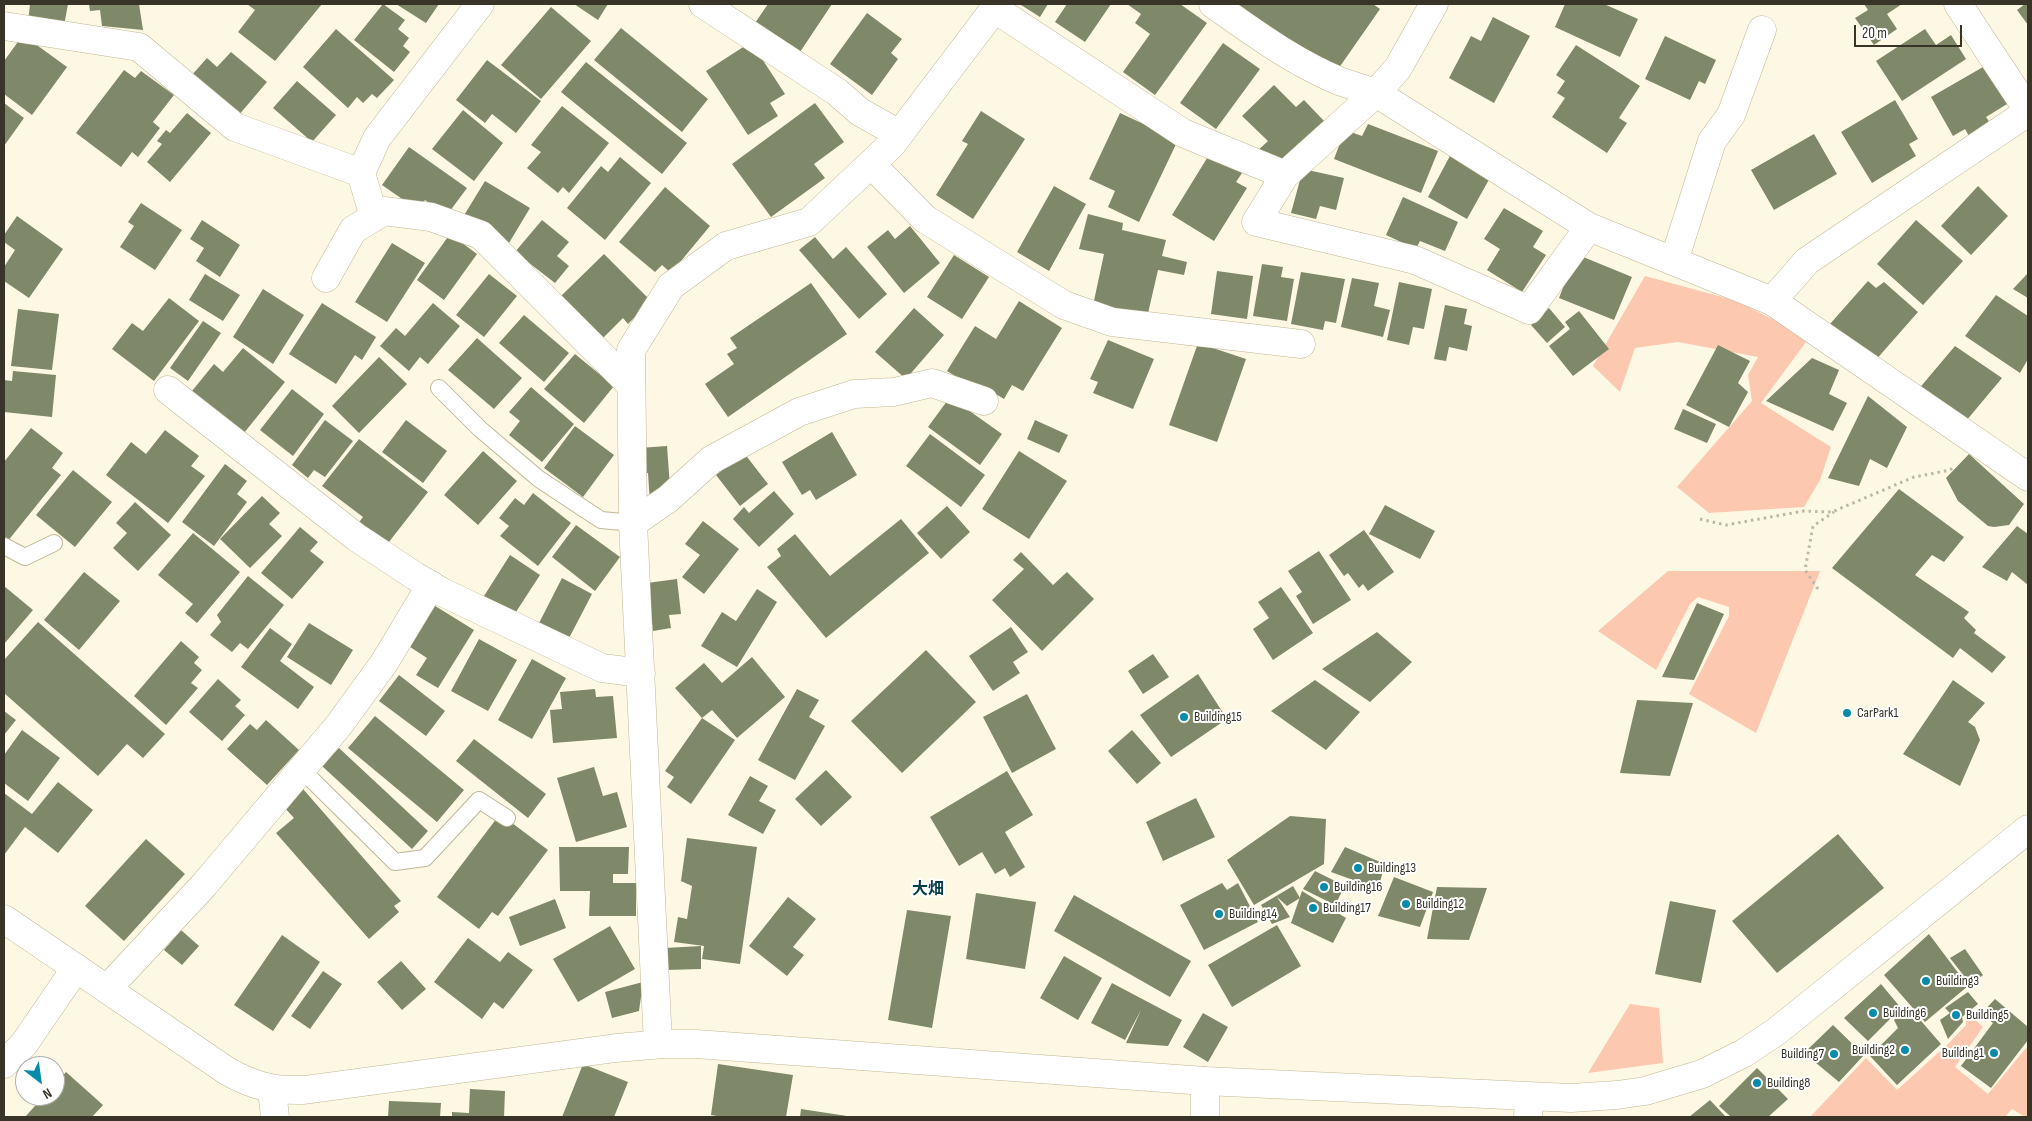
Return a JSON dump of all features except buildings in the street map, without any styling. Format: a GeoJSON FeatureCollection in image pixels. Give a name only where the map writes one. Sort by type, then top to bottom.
{"type":"FeatureCollection","features":[{"type":"Feature","properties":{"kind":"street"},"geometry":{"type":"LineString","coordinates":[[374,217],[361,173],[377,138],[480,4]]}},
{"type":"Feature","properties":{"kind":"street"},"geometry":{"type":"LineString","coordinates":[[703,4],[836,92],[860,112],[899,134]]}},
{"type":"Feature","properties":{"kind":"street"},"geometry":{"type":"LineString","coordinates":[[1214,4],[1260,37],[1305,65],[1339,81],[1376,93],[1589,227],[1772,301],[2028,476]]}},
{"type":"Feature","properties":{"kind":"street"},"geometry":{"type":"LineString","coordinates":[[1434,4],[1398,68],[1376,93],[1285,175],[1256,222],[1415,260],[1529,310],[1589,227]]}},
{"type":"Feature","properties":{"kind":"street"},"geometry":{"type":"LineString","coordinates":[[1772,301],[1807,261],[2028,111],[1958,4]]}},
{"type":"Feature","properties":{"kind":"street"},"geometry":{"type":"LineString","coordinates":[[658,1044],[633,523],[631,350],[671,286],[726,246],[809,222],[892,144],[996,6],[1183,133],[1285,175]]}},
{"type":"Feature","properties":{"kind":"street"},"geometry":{"type":"LineString","coordinates":[[4,26],[139,47],[235,127],[361,173]]}},
{"type":"Feature","properties":{"kind":"street"},"geometry":{"type":"LineString","coordinates":[[1674,261],[1712,141],[1731,115],[1762,30]]}},
{"type":"Feature","properties":{"kind":"street"},"geometry":{"type":"LineString","coordinates":[[870,164],[925,219],[1064,306],[1112,322],[1301,344]]}},
{"type":"Feature","properties":{"kind":"street"},"geometry":{"type":"LineString","coordinates":[[326,278],[353,230],[384,210],[431,217],[481,235],[631,385]]}},
{"type":"Feature","properties":{"kind":"street"},"geometry":{"type":"LineString","coordinates":[[633,523],[668,499],[711,460],[799,412],[854,394],[894,392],[932,382],[984,401]]}},
{"type":"Feature","properties":{"kind":"street"},"geometry":{"type":"LineString","coordinates":[[168,390],[356,537],[431,586],[602,668],[641,673]]}},
{"type":"Feature","properties":{"kind":"street"},"geometry":{"type":"LineString","coordinates":[[107,989],[204,885],[339,725],[384,663],[431,586]]}},
{"type":"Feature","properties":{"kind":"street"},"geometry":{"type":"LineString","coordinates":[[4,919],[227,1071],[243,1080],[272,1090],[304,1090],[616,1048],[658,1044],[696,1044],[803,1050],[1528,1107],[1645,1091],[1702,1074],[1744,1053],[1796,1018],[2028,829]]}},
{"type":"Feature","properties":{"kind":"street"},"geometry":{"type":"LineString","coordinates":[[4,1064],[24,1044],[76,968]]}},
{"type":"Feature","properties":{"kind":"street"},"geometry":{"type":"LineString","coordinates":[[1205,1081],[1205,1117]]}},
{"type":"Feature","properties":{"kind":"street"},"geometry":{"type":"LineString","coordinates":[[272,1090],[276,1117]]}},
{"type":"Feature","properties":{"kind":"lane"},"geometry":{"type":"LineString","coordinates":[[439,388],[480,429],[539,479],[601,520],[633,523]]}},
{"type":"Feature","properties":{"kind":"lane"},"geometry":{"type":"LineString","coordinates":[[4,546],[25,557],[54,543]]}},
{"type":"Feature","properties":{"kind":"lane"},"geometry":{"type":"LineString","coordinates":[[301,769],[395,862],[425,858],[479,800],[507,818]]}},
{"type":"Feature","properties":{"kind":"path"},"geometry":{"type":"LineString","coordinates":[[1700,519],[1726,525],[1804,511],[1832,512],[1914,477],[1950,470],[1957,463]]}},
{"type":"Feature","properties":{"kind":"path"},"geometry":{"type":"LineString","coordinates":[[1818,589],[1804,570],[1813,526],[1838,509]]}},
{"type":"Feature","properties":{"kind":"shaded area"},"geometry":{"type":"Polygon","coordinates":[[[1645,276],[1737,301],[1809,338],[1761,403],[1831,447],[1820,480],[1804,507],[1709,513],[1677,487],[1752,401],[1748,375],[1758,357],[1678,342],[1635,348],[1620,392],[1593,366],[1645,276]]]}},
{"type":"Feature","properties":{"kind":"shaded area"},"geometry":{"type":"Polygon","coordinates":[[[1668,571],[1820,571],[1756,733],[1689,694],[1729,616],[1729,607],[1698,597],[1690,604],[1656,670],[1598,631],[1668,571]]]}},
{"type":"Feature","properties":{"kind":"shaded area"},"geometry":{"type":"Polygon","coordinates":[[[1630,1004],[1659,1008],[1663,1063],[1588,1073],[1630,1004]]]}},
{"type":"Feature","properties":{"kind":"shaded area"},"geometry":{"type":"Polygon","coordinates":[[[1970,1015],[1983,1027],[1955,1067],[1988,1094],[2026,1048],[2028,1049],[2028,1117],[2012,1109],[2005,1117],[1810,1117],[1866,1058],[1897,1090],[1949,1043],[1966,1025],[1966,1018],[1970,1015]]]}},
{"type":"Feature","properties":{"kind":"place","name":"CarPark1"},"geometry":{"type":"Point","coordinates":[1847,713]}},
{"type":"Feature","properties":{"kind":"place","name":"Building15"},"geometry":{"type":"Point","coordinates":[1184,717]}},
{"type":"Feature","properties":{"kind":"place","name":"Building13"},"geometry":{"type":"Point","coordinates":[1358,868]}},
{"type":"Feature","properties":{"kind":"place","name":"Building16"},"geometry":{"type":"Point","coordinates":[1324,887]}},
{"type":"Feature","properties":{"kind":"place","name":"Building12"},"geometry":{"type":"Point","coordinates":[1406,904]}},
{"type":"Feature","properties":{"kind":"place","name":"Building17"},"geometry":{"type":"Point","coordinates":[1313,908]}},
{"type":"Feature","properties":{"kind":"place","name":"Building14"},"geometry":{"type":"Point","coordinates":[1219,914]}},
{"type":"Feature","properties":{"kind":"place","name":"Building3"},"geometry":{"type":"Point","coordinates":[1926,981]}},
{"type":"Feature","properties":{"kind":"place","name":"Building6"},"geometry":{"type":"Point","coordinates":[1873,1013]}},
{"type":"Feature","properties":{"kind":"place","name":"Building5"},"geometry":{"type":"Point","coordinates":[1956,1015]}},
{"type":"Feature","properties":{"kind":"place","name":"Building2"},"geometry":{"type":"Point","coordinates":[1905,1050]}},
{"type":"Feature","properties":{"kind":"place","name":"Building1"},"geometry":{"type":"Point","coordinates":[1994,1053]}},
{"type":"Feature","properties":{"kind":"place","name":"Building7"},"geometry":{"type":"Point","coordinates":[1834,1054]}},
{"type":"Feature","properties":{"kind":"place","name":"Building8"},"geometry":{"type":"Point","coordinates":[1757,1083]}},
{"type":"Feature","properties":{"kind":"district","name":"大畑"},"geometry":{"type":"Point","coordinates":[928,890]}}]}
